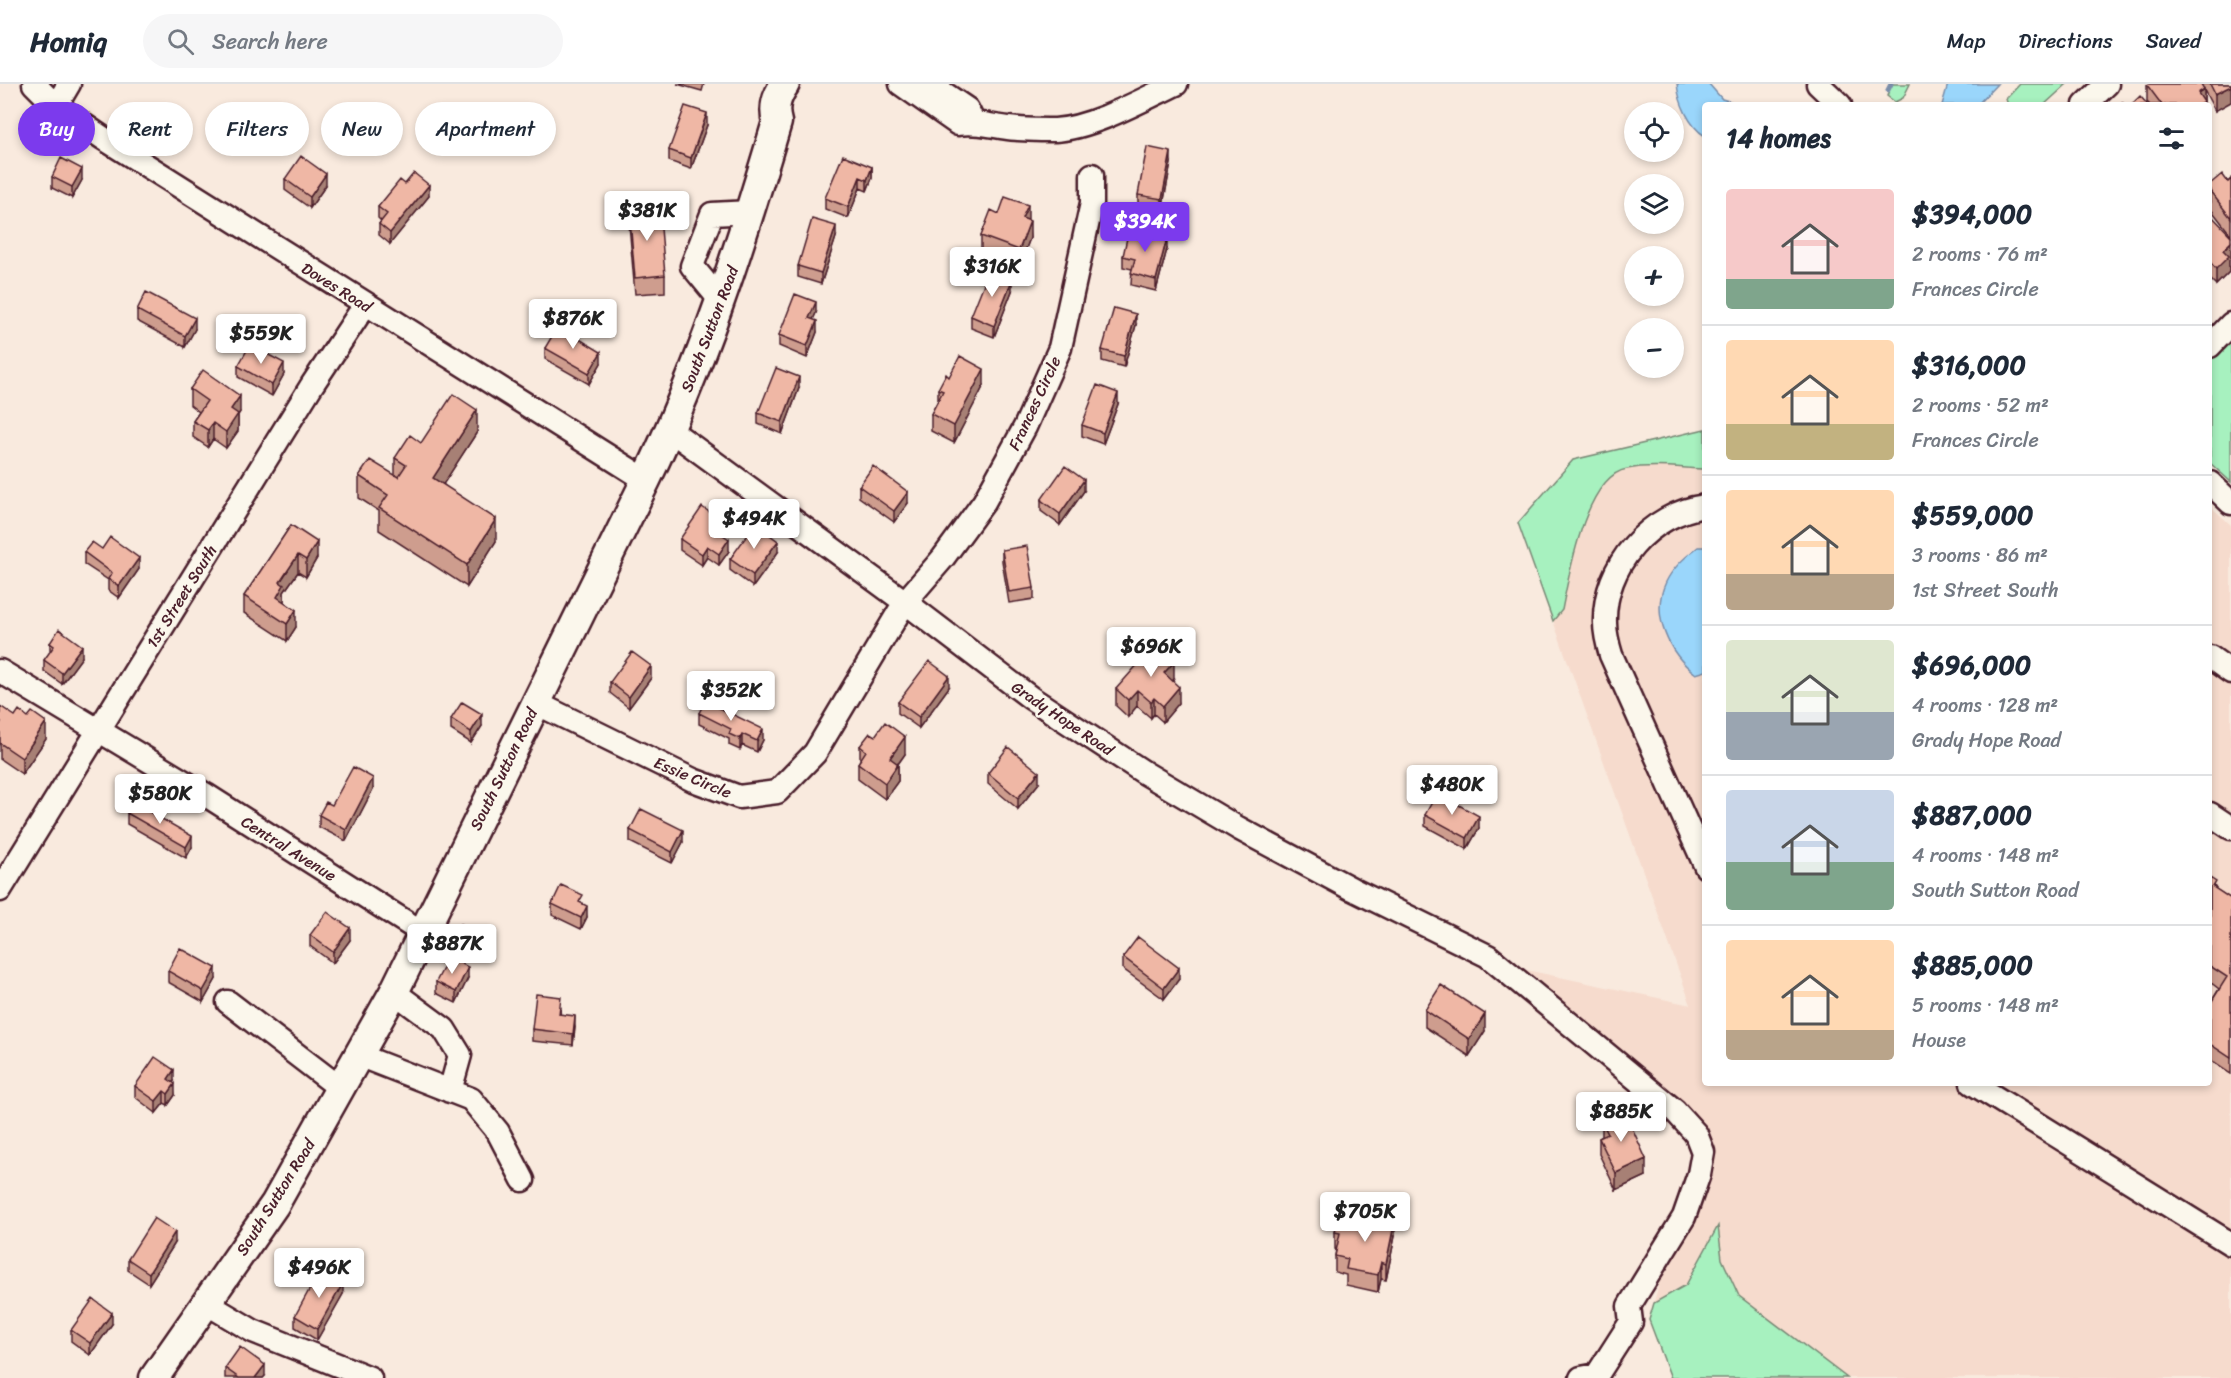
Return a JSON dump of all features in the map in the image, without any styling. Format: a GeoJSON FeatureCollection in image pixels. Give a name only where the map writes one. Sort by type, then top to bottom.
{"type":"FeatureCollection","features":[{"type":"Feature","properties":{"kind":"main road","name":"South Sutton Road"},"geometry":{"type":"LineString","coordinates":[[154,1378],[275,1203],[394,992],[646,480],[670,430],[720,300],[750,212],[777,122],[774,110],[779,93],[785,84]]}},
{"type":"Feature","properties":{"kind":"main road","name":"South Sutton Road"},"geometry":{"type":"LineString","coordinates":[[777,122],[788,116],[807,84]]}},
{"type":"Feature","properties":{"kind":"street","name":"Doves Road"},"geometry":{"type":"LineString","coordinates":[[34,84],[52,102]]}},
{"type":"Feature","properties":{"kind":"street"},"geometry":{"type":"LineString","coordinates":[[58,102],[69,84]]}},
{"type":"Feature","properties":{"kind":"street"},"geometry":{"type":"LineString","coordinates":[[901,84],[958,124],[973,121],[1008,129],[1058,130],[1090,121],[1176,84]]}},
{"type":"Feature","properties":{"kind":"street"},"geometry":{"type":"LineString","coordinates":[[930,84],[967,109],[973,121]]}},
{"type":"Feature","properties":{"kind":"street"},"geometry":{"type":"LineString","coordinates":[[1818,84],[1837,102]]}},
{"type":"Feature","properties":{"kind":"street"},"geometry":{"type":"LineString","coordinates":[[2088,102],[2107,84]]}},
{"type":"Feature","properties":{"kind":"street","name":"Doves Road"},"geometry":{"type":"LineString","coordinates":[[95,131],[365,305],[646,480]]}},
{"type":"Feature","properties":{"kind":"street","name":"Frances Circle"},"geometry":{"type":"LineString","coordinates":[[905,602],[943,558],[984,502],[1025,427],[1060,348],[1092,204],[1092,175]]}},
{"type":"Feature","properties":{"kind":"street"},"geometry":{"type":"LineString","coordinates":[[720,300],[692,266],[712,214],[750,212]]}},
{"type":"Feature","properties":{"kind":"street","name":"1st Street South"},"geometry":{"type":"LineString","coordinates":[[0,890],[312,384],[365,305]]}},
{"type":"Feature","properties":{"kind":"street"},"geometry":{"type":"LineString","coordinates":[[2212,344],[2231,324]]}},
{"type":"Feature","properties":{"kind":"street","name":"Grady Hope Road"},"geometry":{"type":"LineString","coordinates":[[670,430],[905,602],[1031,698],[1145,773],[1238,828],[1352,889],[1488,956],[1675,1111],[1696,1134],[1703,1152],[1699,1174],[1684,1217],[1629,1306],[1631,1322],[1597,1375],[1581,1378]]}},
{"type":"Feature","properties":{"kind":"street"},"geometry":{"type":"LineString","coordinates":[[2212,485],[2231,503]]}},
{"type":"Feature","properties":{"kind":"street"},"geometry":{"type":"LineString","coordinates":[[1702,507],[1670,517],[1634,546],[1616,572],[1610,588],[1605,623],[1611,655],[1702,858]]}},
{"type":"Feature","properties":{"kind":"street","name":"Essie Circle"},"geometry":{"type":"LineString","coordinates":[[536,703],[693,780],[739,797],[777,792],[815,753],[905,602]]}},
{"type":"Feature","properties":{"kind":"street"},"geometry":{"type":"LineString","coordinates":[[2212,658],[2231,672]]}},
{"type":"Feature","properties":{"kind":"street","name":"Central Avenue"},"geometry":{"type":"LineString","coordinates":[[0,671],[423,933]]}},
{"type":"Feature","properties":{"kind":"street"},"geometry":{"type":"LineString","coordinates":[[2212,815],[2231,828]]}},
{"type":"Feature","properties":{"kind":"street"},"geometry":{"type":"LineString","coordinates":[[394,992],[444,1029],[460,1055],[450,1091]]}},
{"type":"Feature","properties":{"kind":"street"},"geometry":{"type":"LineString","coordinates":[[228,1002],[340,1088]]}},
{"type":"Feature","properties":{"kind":"street"},"geometry":{"type":"LineString","coordinates":[[358,1056],[471,1099],[498,1132],[523,1180]]}},
{"type":"Feature","properties":{"kind":"street"},"geometry":{"type":"LineString","coordinates":[[1977,1086],[2231,1244]]}},
{"type":"Feature","properties":{"kind":"street"},"geometry":{"type":"LineString","coordinates":[[206,1303],[253,1331],[370,1378]]}},
{"type":"Feature","properties":{"kind":"shaded area"},"geometry":{"type":"Polygon","coordinates":[[[1702,430],[1702,1086],[2212,1086],[2212,508],[2231,525],[2231,1378],[1700,1378],[1649,1320],[1702,1128],[1503,965],[1691,1005],[1518,523],[1573,460],[1702,430]]]}},
{"type":"Feature","properties":{"kind":"green space"},"geometry":{"type":"Polygon","coordinates":[[[1891,84],[1910,84],[1903,98],[1895,102],[1887,96],[1891,84]]]}},
{"type":"Feature","properties":{"kind":"green space"},"geometry":{"type":"Polygon","coordinates":[[[2020,84],[2067,84],[2047,102],[2007,102],[2006,99],[2020,84]]]}},
{"type":"Feature","properties":{"kind":"green space"},"geometry":{"type":"Polygon","coordinates":[[[2231,338],[2231,482],[2212,465],[2212,358],[2231,338]]]}},
{"type":"Feature","properties":{"kind":"green space"},"geometry":{"type":"Polygon","coordinates":[[[1702,430],[1702,469],[1656,467],[1627,469],[1612,476],[1600,489],[1581,529],[1562,610],[1553,621],[1518,523],[1573,460],[1702,430]]]}},
{"type":"Feature","properties":{"kind":"green space"},"geometry":{"type":"Polygon","coordinates":[[[1718,1226],[1722,1259],[1739,1296],[1847,1378],[1671,1378],[1649,1320],[1654,1303],[1686,1285],[1718,1226]]]}},
{"type":"Feature","properties":{"kind":"water"},"geometry":{"type":"Polygon","coordinates":[[[1677,84],[1709,84],[1722,99],[1732,102],[1702,102],[1702,134],[1694,126],[1684,108],[1684,102],[1681,102],[1677,84]]]}},
{"type":"Feature","properties":{"kind":"water"},"geometry":{"type":"Polygon","coordinates":[[[1948,84],[1997,84],[1980,102],[1943,102],[1948,84]]]}},
{"type":"Feature","properties":{"kind":"water"},"geometry":{"type":"Polygon","coordinates":[[[1698,547],[1702,547],[1702,672],[1696,674],[1686,666],[1670,645],[1661,620],[1660,607],[1666,582],[1680,562],[1698,547]]]}},
{"type":"Feature","properties":{"kind":"building"},"geometry":{"type":"Polygon","coordinates":[[[2201,84],[2204,89],[2198,93],[2204,102],[2160,102],[2147,85],[2201,84]]]}},
{"type":"Feature","properties":{"kind":"building"},"geometry":{"type":"Polygon","coordinates":[[[2210,84],[2231,84],[2231,86],[2215,94],[2210,84]]]}},
{"type":"Feature","properties":{"kind":"building"},"geometry":{"type":"Polygon","coordinates":[[[2140,96],[2145,102],[2134,102],[2140,96]]]}},
{"type":"Feature","properties":{"kind":"building"},"geometry":{"type":"Polygon","coordinates":[[[685,106],[707,113],[691,158],[669,150],[685,106]]]}},
{"type":"Feature","properties":{"kind":"building"},"geometry":{"type":"Polygon","coordinates":[[[1147,147],[1171,152],[1162,199],[1138,195],[1147,147]]]}},
{"type":"Feature","properties":{"kind":"building"},"geometry":{"type":"Polygon","coordinates":[[[843,155],[872,167],[867,180],[860,177],[848,207],[825,198],[843,155]]]}},
{"type":"Feature","properties":{"kind":"building"},"geometry":{"type":"Polygon","coordinates":[[[301,156],[326,174],[310,197],[285,179],[301,156]]]}},
{"type":"Feature","properties":{"kind":"building"},"geometry":{"type":"Polygon","coordinates":[[[61,158],[82,169],[72,187],[52,177],[61,158]]]}},
{"type":"Feature","properties":{"kind":"building"},"geometry":{"type":"Polygon","coordinates":[[[414,173],[429,185],[390,233],[379,224],[387,214],[378,207],[400,180],[405,184],[414,173]]]}},
{"type":"Feature","properties":{"kind":"building"},"geometry":{"type":"Polygon","coordinates":[[[2222,174],[2228,182],[2231,179],[2231,218],[2212,194],[2212,182],[2222,174]]]}},
{"type":"Feature","properties":{"kind":"building"},"geometry":{"type":"Polygon","coordinates":[[[1005,197],[1028,205],[1022,218],[1030,221],[1019,250],[981,236],[991,210],[999,214],[1005,197]]]}},
{"type":"Feature","properties":{"kind":"building"},"geometry":{"type":"Polygon","coordinates":[[[659,205],[665,275],[635,278],[629,208],[659,205]]]}},
{"type":"Feature","properties":{"kind":"building"},"geometry":{"type":"Polygon","coordinates":[[[2212,216],[2231,236],[2231,242],[2223,250],[2229,256],[2216,269],[2212,264],[2212,216]]]}},
{"type":"Feature","properties":{"kind":"building"},"geometry":{"type":"Polygon","coordinates":[[[812,219],[836,226],[821,273],[798,266],[812,219]]]}},
{"type":"Feature","properties":{"kind":"building"},"geometry":{"type":"Polygon","coordinates":[[[1129,229],[1167,238],[1156,280],[1131,273],[1135,259],[1123,256],[1129,229]]]}},
{"type":"Feature","properties":{"kind":"building"},"geometry":{"type":"Polygon","coordinates":[[[989,271],[1012,280],[994,326],[971,316],[989,271]]]}},
{"type":"Feature","properties":{"kind":"building"},"geometry":{"type":"Polygon","coordinates":[[[146,292],[195,318],[185,336],[137,310],[146,292]]]}},
{"type":"Feature","properties":{"kind":"building"},"geometry":{"type":"Polygon","coordinates":[[[795,294],[816,302],[809,318],[817,321],[807,346],[779,335],[795,294]]]}},
{"type":"Feature","properties":{"kind":"building"},"geometry":{"type":"Polygon","coordinates":[[[1114,308],[1136,314],[1124,356],[1102,350],[1114,308]]]}},
{"type":"Feature","properties":{"kind":"building"},"geometry":{"type":"Polygon","coordinates":[[[558,326],[601,352],[589,373],[545,348],[558,326]]]}},
{"type":"Feature","properties":{"kind":"building"},"geometry":{"type":"Polygon","coordinates":[[[250,345],[284,363],[272,385],[238,366],[250,345]]]}},
{"type":"Feature","properties":{"kind":"building"},"geometry":{"type":"Polygon","coordinates":[[[960,356],[984,369],[954,426],[931,414],[943,391],[938,389],[946,374],[949,377],[960,356]]]}},
{"type":"Feature","properties":{"kind":"building"},"geometry":{"type":"Polygon","coordinates":[[[776,368],[799,377],[782,422],[758,413],[776,368]]]}},
{"type":"Feature","properties":{"kind":"building"},"geometry":{"type":"Polygon","coordinates":[[[203,370],[240,396],[231,409],[238,414],[226,432],[213,423],[208,430],[193,421],[207,401],[190,389],[203,370]]]}},
{"type":"Feature","properties":{"kind":"building"},"geometry":{"type":"Polygon","coordinates":[[[1097,385],[1118,393],[1103,433],[1082,425],[1097,385]]]}},
{"type":"Feature","properties":{"kind":"building"},"geometry":{"type":"Polygon","coordinates":[[[453,394],[477,410],[433,478],[496,519],[467,565],[379,508],[388,495],[359,476],[370,460],[398,477],[406,465],[395,458],[410,435],[421,443],[453,394]]]}},
{"type":"Feature","properties":{"kind":"building"},"geometry":{"type":"Polygon","coordinates":[[[873,466],[908,492],[894,511],[859,486],[873,466]]]}},
{"type":"Feature","properties":{"kind":"building"},"geometry":{"type":"Polygon","coordinates":[[[1065,466],[1084,480],[1060,514],[1041,500],[1065,466]]]}},
{"type":"Feature","properties":{"kind":"building"},"geometry":{"type":"Polygon","coordinates":[[[702,507],[721,520],[714,529],[729,539],[719,554],[707,546],[702,554],[680,539],[702,507]]]}},
{"type":"Feature","properties":{"kind":"building"},"geometry":{"type":"Polygon","coordinates":[[[755,524],[778,541],[753,575],[730,559],[755,524]]]}},
{"type":"Feature","properties":{"kind":"building"},"geometry":{"type":"Polygon","coordinates":[[[291,525],[317,542],[306,560],[298,555],[280,582],[284,585],[277,597],[296,610],[287,624],[244,596],[291,525]]]}},
{"type":"Feature","properties":{"kind":"building"},"geometry":{"type":"Polygon","coordinates":[[[110,537],[139,558],[119,586],[108,579],[112,573],[84,552],[92,542],[102,549],[110,537]]]}},
{"type":"Feature","properties":{"kind":"building"},"geometry":{"type":"Polygon","coordinates":[[[1027,546],[1034,588],[1009,592],[1002,550],[1027,546]]]}},
{"type":"Feature","properties":{"kind":"building"},"geometry":{"type":"Polygon","coordinates":[[[59,629],[82,646],[62,673],[44,660],[54,646],[50,643],[59,629]]]}},
{"type":"Feature","properties":{"kind":"building"},"geometry":{"type":"Polygon","coordinates":[[[1155,645],[1174,662],[1164,673],[1179,687],[1163,706],[1154,698],[1151,702],[1137,690],[1128,700],[1116,689],[1155,645]]]}},
{"type":"Feature","properties":{"kind":"building"},"geometry":{"type":"Polygon","coordinates":[[[632,652],[651,666],[629,697],[610,682],[632,652]]]}},
{"type":"Feature","properties":{"kind":"building"},"geometry":{"type":"Polygon","coordinates":[[[929,661],[949,676],[919,717],[898,702],[929,661]]]}},
{"type":"Feature","properties":{"kind":"building"},"geometry":{"type":"Polygon","coordinates":[[[705,701],[763,729],[757,741],[742,734],[740,739],[729,734],[731,729],[699,713],[705,701]]]}},
{"type":"Feature","properties":{"kind":"building"},"geometry":{"type":"Polygon","coordinates":[[[462,702],[482,714],[471,732],[451,719],[462,702]]]}},
{"type":"Feature","properties":{"kind":"building"},"geometry":{"type":"Polygon","coordinates":[[[0,706],[15,716],[19,710],[28,717],[32,712],[46,722],[22,758],[0,743],[0,706]]]}},
{"type":"Feature","properties":{"kind":"building"},"geometry":{"type":"Polygon","coordinates":[[[885,722],[905,737],[890,758],[898,764],[885,783],[858,763],[866,751],[860,746],[870,733],[875,736],[885,722]]]}},
{"type":"Feature","properties":{"kind":"building"},"geometry":{"type":"Polygon","coordinates":[[[1008,747],[1039,772],[1018,798],[988,773],[1008,747]]]}},
{"type":"Feature","properties":{"kind":"building"},"geometry":{"type":"Polygon","coordinates":[[[353,767],[373,778],[346,830],[319,815],[326,802],[332,805],[353,767]]]}},
{"type":"Feature","properties":{"kind":"building"},"geometry":{"type":"Polygon","coordinates":[[[1437,793],[1479,816],[1467,838],[1425,815],[1437,793]]]}},
{"type":"Feature","properties":{"kind":"building"},"geometry":{"type":"Polygon","coordinates":[[[134,803],[192,836],[186,847],[127,813],[134,803]]]}},
{"type":"Feature","properties":{"kind":"building"},"geometry":{"type":"Polygon","coordinates":[[[641,809],[683,830],[672,852],[630,830],[641,809]]]}},
{"type":"Feature","properties":{"kind":"building"},"geometry":{"type":"Polygon","coordinates":[[[2212,879],[2216,882],[2213,887],[2231,899],[2231,1058],[2212,1045],[2212,1001],[2227,977],[2212,967],[2212,879]]]}},
{"type":"Feature","properties":{"kind":"building"},"geometry":{"type":"Polygon","coordinates":[[[561,885],[583,895],[579,902],[587,906],[581,918],[552,904],[561,885]]]}},
{"type":"Feature","properties":{"kind":"building"},"geometry":{"type":"Polygon","coordinates":[[[327,912],[350,928],[333,952],[310,935],[327,912]]]}},
{"type":"Feature","properties":{"kind":"building"},"geometry":{"type":"Polygon","coordinates":[[[461,924],[486,933],[481,947],[456,938],[461,924]]]}},
{"type":"Feature","properties":{"kind":"building"},"geometry":{"type":"Polygon","coordinates":[[[1138,937],[1179,968],[1164,988],[1123,957],[1138,937]]]}},
{"type":"Feature","properties":{"kind":"building"},"geometry":{"type":"Polygon","coordinates":[[[180,948],[216,968],[203,991],[168,971],[180,948]]]}},
{"type":"Feature","properties":{"kind":"building"},"geometry":{"type":"Polygon","coordinates":[[[449,957],[468,967],[456,992],[436,982],[449,957]]]}},
{"type":"Feature","properties":{"kind":"building"},"geometry":{"type":"Polygon","coordinates":[[[1441,985],[1485,1014],[1469,1039],[1425,1010],[1441,985]]]}},
{"type":"Feature","properties":{"kind":"building"},"geometry":{"type":"Polygon","coordinates":[[[536,994],[561,997],[559,1014],[575,1016],[573,1034],[532,1029],[536,994]]]}},
{"type":"Feature","properties":{"kind":"building"},"geometry":{"type":"Polygon","coordinates":[[[155,1057],[174,1070],[168,1079],[175,1084],[168,1094],[164,1091],[156,1101],[135,1086],[155,1057]]]}},
{"type":"Feature","properties":{"kind":"building"},"geometry":{"type":"Polygon","coordinates":[[[1625,1112],[1646,1159],[1616,1173],[1599,1138],[1608,1134],[1602,1122],[1625,1112]]]}},
{"type":"Feature","properties":{"kind":"building"},"geometry":{"type":"Polygon","coordinates":[[[1368,1214],[1395,1220],[1386,1264],[1381,1262],[1378,1275],[1346,1269],[1348,1259],[1335,1256],[1340,1233],[1335,1232],[1338,1219],[1366,1225],[1368,1214]]]}},
{"type":"Feature","properties":{"kind":"building"},"geometry":{"type":"Polygon","coordinates":[[[154,1218],[175,1232],[149,1273],[128,1259],[154,1218]]]}},
{"type":"Feature","properties":{"kind":"building"},"geometry":{"type":"Polygon","coordinates":[[[320,1270],[343,1283],[317,1329],[295,1316],[320,1270]]]}},
{"type":"Feature","properties":{"kind":"building"},"geometry":{"type":"Polygon","coordinates":[[[93,1299],[112,1313],[90,1343],[71,1330],[93,1299]]]}},
{"type":"Feature","properties":{"kind":"building"},"geometry":{"type":"Polygon","coordinates":[[[240,1347],[265,1365],[255,1378],[239,1378],[225,1368],[240,1347]]]}},
{"type":"Feature","properties":{"kind":"waterway"},"geometry":{"type":"LineString","coordinates":[[1888,90],[1891,84]]}}]}
